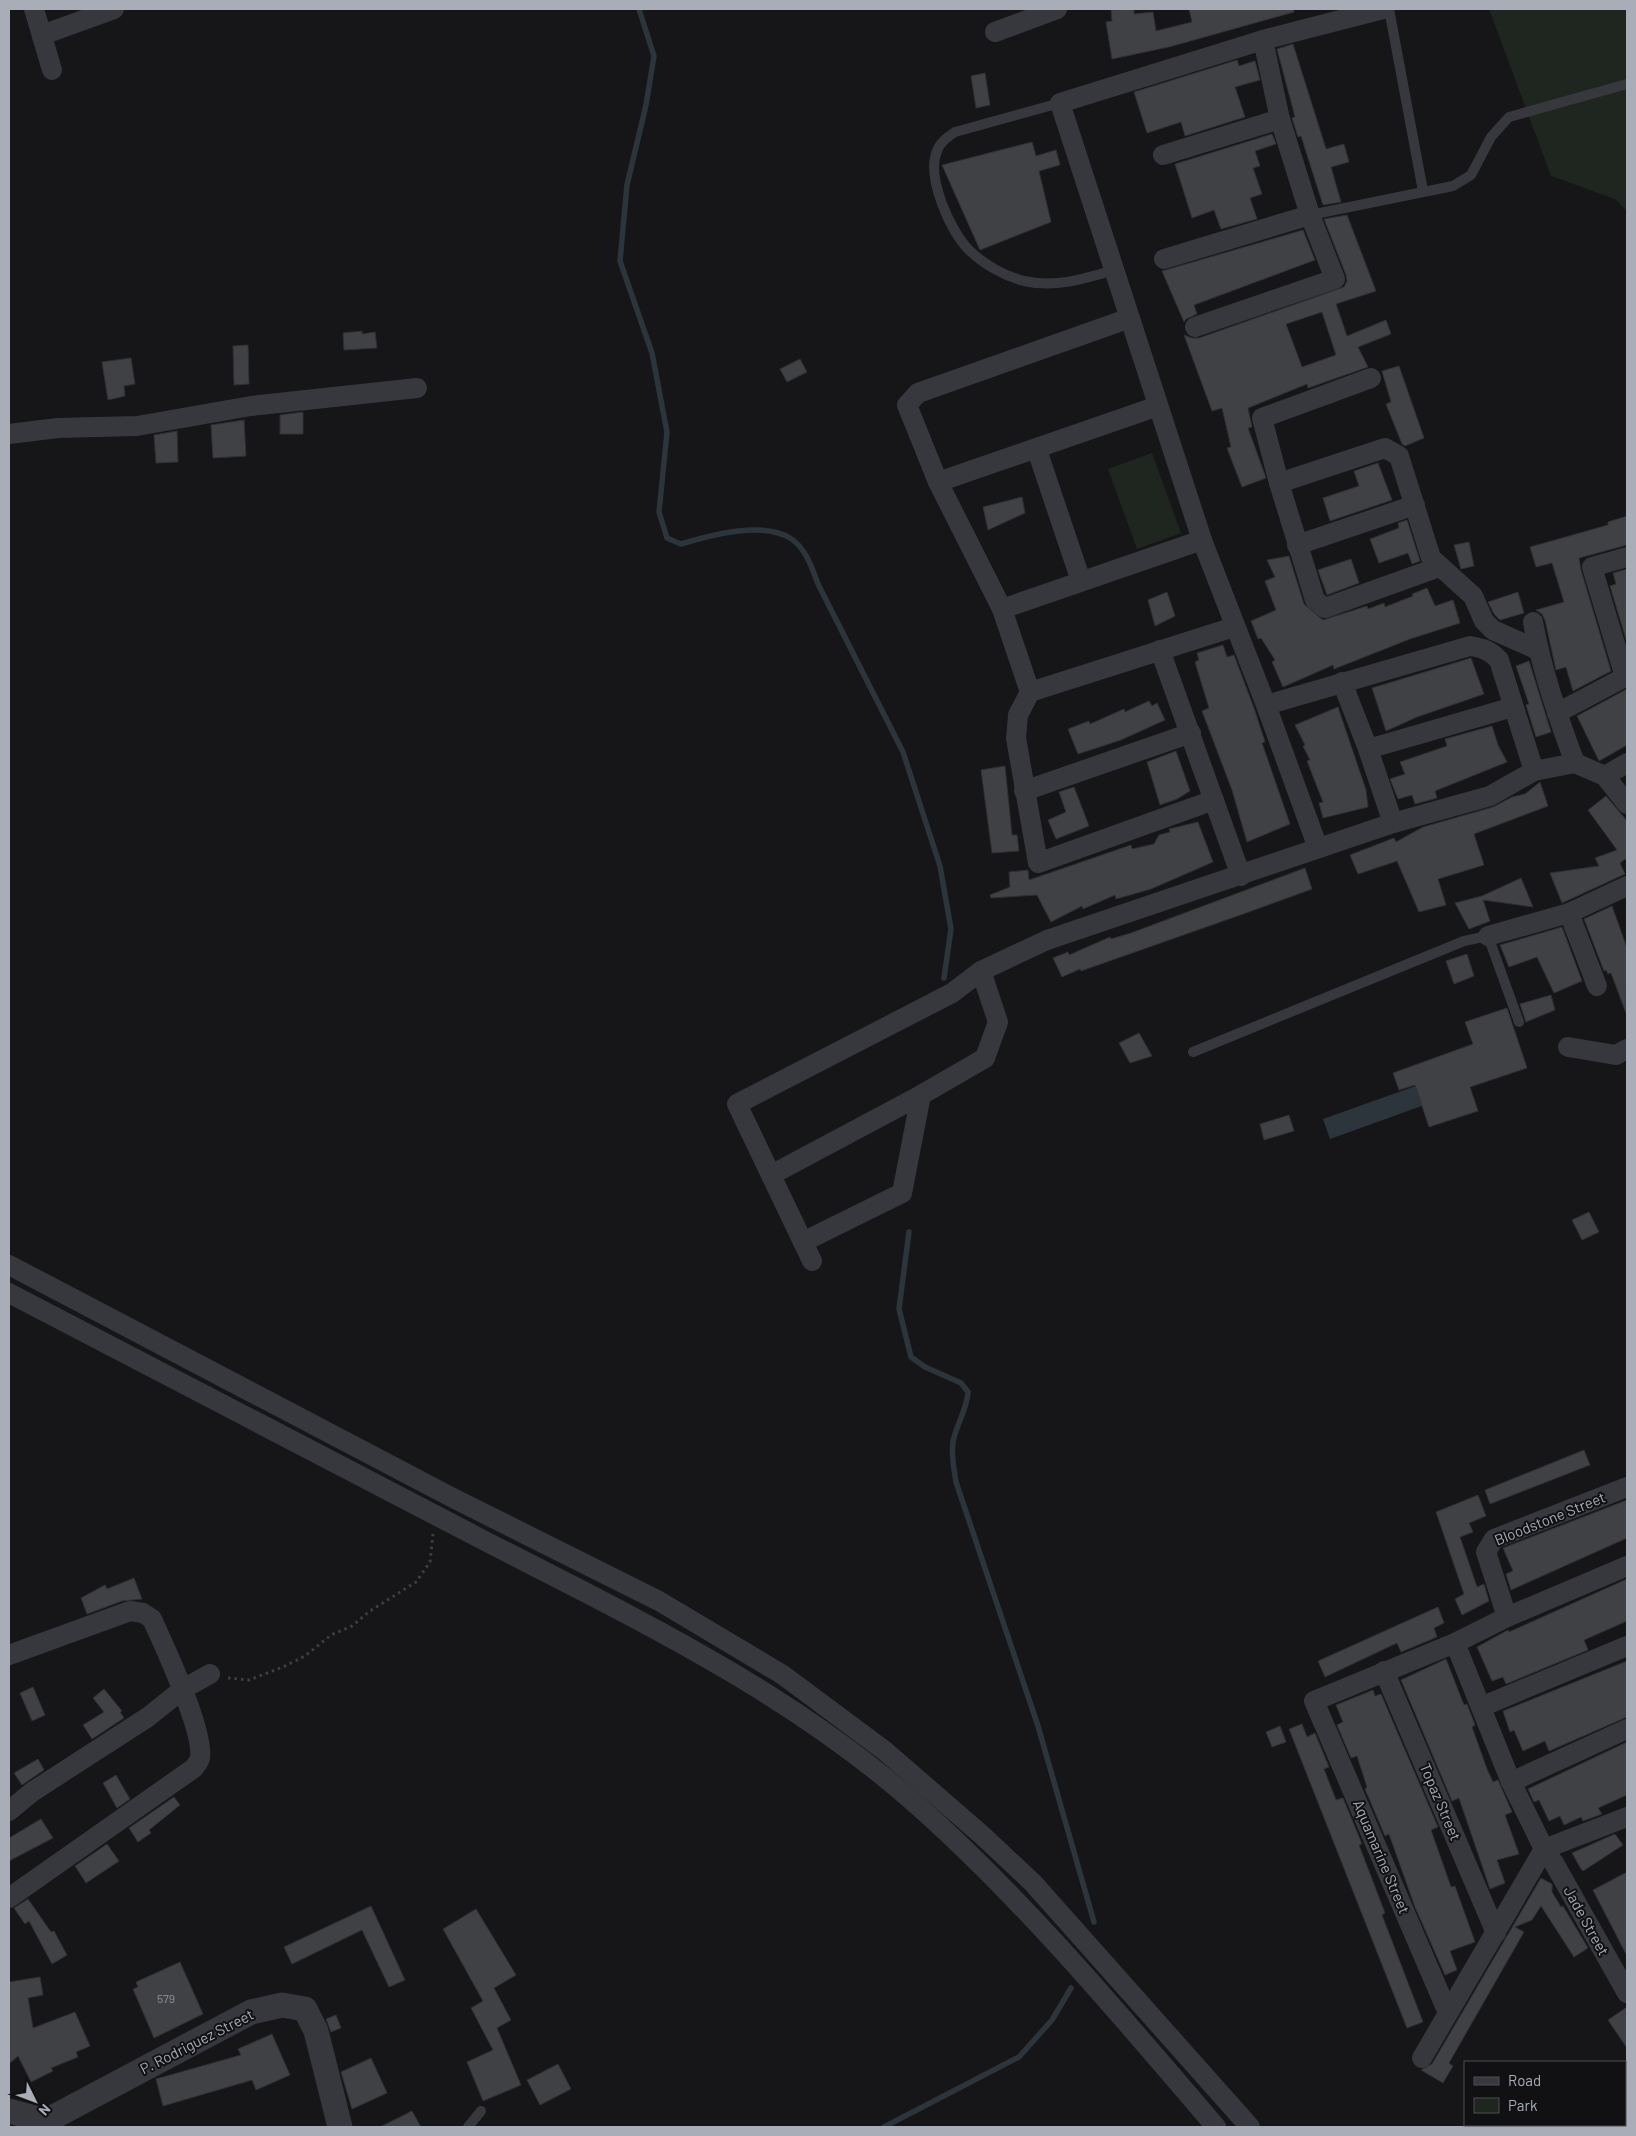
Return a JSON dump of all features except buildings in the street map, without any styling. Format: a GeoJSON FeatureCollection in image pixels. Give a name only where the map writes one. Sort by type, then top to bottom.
{"type":"FeatureCollection","features":[{"type":"Feature","properties":{"kind":"street"},"geometry":{"type":"LineString","coordinates":[[34,9],[52,70]]}},
{"type":"Feature","properties":{"kind":"street"},"geometry":{"type":"LineString","coordinates":[[42,35],[114,9]]}},
{"type":"Feature","properties":{"kind":"street"},"geometry":{"type":"LineString","coordinates":[[995,32],[1057,9]]}},
{"type":"Feature","properties":{"kind":"street"},"geometry":{"type":"LineString","coordinates":[[1318,848],[1266,705],[1234,627],[1202,540],[1060,104],[1263,40],[1383,9]]}},
{"type":"Feature","properties":{"kind":"street"},"geometry":{"type":"LineString","coordinates":[[1196,327],[1335,279],[1310,215],[1280,119],[1263,40]]}},
{"type":"Feature","properties":{"kind":"street"},"geometry":{"type":"LineString","coordinates":[[1162,155],[1280,119]]}},
{"type":"Feature","properties":{"kind":"street"},"geometry":{"type":"LineString","coordinates":[[1164,259],[1310,215]]}},
{"type":"Feature","properties":{"kind":"street"},"geometry":{"type":"LineString","coordinates":[[1030,692],[1002,609],[938,482],[907,405],[918,393],[1130,318]]}},
{"type":"Feature","properties":{"kind":"street"},"geometry":{"type":"LineString","coordinates":[[1371,378],[1262,418],[1297,545],[1316,600],[1325,608],[1439,567]]}},
{"type":"Feature","properties":{"kind":"street"},"geometry":{"type":"LineString","coordinates":[[9,434],[58,428],[137,426],[251,406],[417,388]]}},
{"type":"Feature","properties":{"kind":"street"},"geometry":{"type":"LineString","coordinates":[[938,482],[1037,450],[1158,406]]}},
{"type":"Feature","properties":{"kind":"street"},"geometry":{"type":"LineString","coordinates":[[1279,483],[1385,448],[1399,456],[1431,558],[1473,596],[1484,621],[1493,630],[1538,650]]}},
{"type":"Feature","properties":{"kind":"street"},"geometry":{"type":"LineString","coordinates":[[1037,450],[1081,581]]}},
{"type":"Feature","properties":{"kind":"street"},"geometry":{"type":"LineString","coordinates":[[1297,545],[1415,505]]}},
{"type":"Feature","properties":{"kind":"street"},"geometry":{"type":"LineString","coordinates":[[1002,609],[1202,540]]}},
{"type":"Feature","properties":{"kind":"street"},"geometry":{"type":"LineString","coordinates":[[1557,714],[1626,676],[1592,567],[1627,557]]}},
{"type":"Feature","properties":{"kind":"street"},"geometry":{"type":"LineString","coordinates":[[1534,622],[1538,650],[1557,714],[1575,763]]}},
{"type":"Feature","properties":{"kind":"street"},"geometry":{"type":"LineString","coordinates":[[1214,800],[1038,862],[1016,738],[1018,715],[1030,692],[1234,627]]}},
{"type":"Feature","properties":{"kind":"street"},"geometry":{"type":"LineString","coordinates":[[1266,705],[1470,646],[1492,652],[1499,660],[1534,771]]}},
{"type":"Feature","properties":{"kind":"street"},"geometry":{"type":"LineString","coordinates":[[1160,650],[1191,732],[1241,876]]}},
{"type":"Feature","properties":{"kind":"street"},"geometry":{"type":"LineString","coordinates":[[1342,682],[1393,823]]}},
{"type":"Feature","properties":{"kind":"street"},"geometry":{"type":"LineString","coordinates":[[1368,750],[1513,707]]}},
{"type":"Feature","properties":{"kind":"street"},"geometry":{"type":"LineString","coordinates":[[1024,791],[1191,732]]}},
{"type":"Feature","properties":{"kind":"street"},"geometry":{"type":"LineString","coordinates":[[812,1261],[737,1104],[952,993],[981,971],[1047,940],[1241,876],[1393,823],[1490,796],[1534,771],[1575,763],[1605,776],[1627,804]]}},
{"type":"Feature","properties":{"kind":"street"},"geometry":{"type":"LineString","coordinates":[[1605,776],[1627,763]]}},
{"type":"Feature","properties":{"kind":"street"},"geometry":{"type":"LineString","coordinates":[[1488,936],[1569,912],[1627,886]]}},
{"type":"Feature","properties":{"kind":"street"},"geometry":{"type":"LineString","coordinates":[[1569,912],[1597,986]]}},
{"type":"Feature","properties":{"kind":"street"},"geometry":{"type":"LineString","coordinates":[[771,1175],[921,1096],[985,1058],[998,1022],[981,971]]}},
{"type":"Feature","properties":{"kind":"street"},"geometry":{"type":"LineString","coordinates":[[1568,1047],[1616,1055],[1627,1048]]}},
{"type":"Feature","properties":{"kind":"street"},"geometry":{"type":"LineString","coordinates":[[803,1242],[902,1194],[921,1096]]}},
{"type":"Feature","properties":{"kind":"street"},"geometry":{"type":"LineString","coordinates":[[9,1265],[452,1498],[659,1601],[782,1675],[885,1750],[983,1836],[1074,1927],[1136,2001],[1250,2127]]}},
{"type":"Feature","properties":{"kind":"street"},"geometry":{"type":"LineString","coordinates":[[9,1293],[648,1625],[776,1700],[916,1804],[1015,1902],[1115,2011],[1211,2121],[1225,2098]]}},
{"type":"Feature","properties":{"kind":"street","name":"Bloodstone Street"},"geometry":{"type":"LineString","coordinates":[[1508,1617],[1486,1552],[1494,1539],[1627,1487]]}},
{"type":"Feature","properties":{"kind":"street"},"geometry":{"type":"LineString","coordinates":[[1384,1671],[1455,1643],[1508,1617],[1627,1566]]}},
{"type":"Feature","properties":{"kind":"street"},"geometry":{"type":"LineString","coordinates":[[9,1655],[130,1611],[143,1613],[152,1619],[183,1689],[199,1740],[200,1760],[194,1768],[9,1898]]}},
{"type":"Feature","properties":{"kind":"street","name":"Jade Street"},"geometry":{"type":"LineString","coordinates":[[1455,1643],[1512,1782],[1544,1849],[1554,1863],[1627,1993]]}},
{"type":"Feature","properties":{"kind":"street"},"geometry":{"type":"LineString","coordinates":[[1481,1707],[1627,1646]]}},
{"type":"Feature","properties":{"kind":"street","name":"Aquamarine Street"},"geometry":{"type":"LineString","coordinates":[[1384,1671],[1314,1701],[1448,2013]]}},
{"type":"Feature","properties":{"kind":"street","name":"Topaz Street"},"geometry":{"type":"LineString","coordinates":[[1384,1671],[1496,1933]]}},
{"type":"Feature","properties":{"kind":"street"},"geometry":{"type":"LineString","coordinates":[[9,1810],[32,1792],[148,1717],[183,1689],[210,1674]]}},
{"type":"Feature","properties":{"kind":"street"},"geometry":{"type":"LineString","coordinates":[[1512,1782],[1627,1729]]}},
{"type":"Feature","properties":{"kind":"street"},"geometry":{"type":"LineString","coordinates":[[1422,2058],[1544,1849],[1627,1817]]}},
{"type":"Feature","properties":{"kind":"street","name":"P. Rodriguez Street"},"geometry":{"type":"LineString","coordinates":[[9,2111],[46,2121],[252,2012],[282,2005],[305,2009],[316,2031],[340,2127]]}},
{"type":"Feature","properties":{"kind":"lane"},"geometry":{"type":"LineString","coordinates":[[1389,9],[1423,191]]}},
{"type":"Feature","properties":{"kind":"lane"},"geometry":{"type":"LineString","coordinates":[[1310,215],[1454,186],[1471,175],[1491,137],[1509,117],[1627,84]]}},
{"type":"Feature","properties":{"kind":"lane"},"geometry":{"type":"LineString","coordinates":[[1060,104],[955,132],[943,141],[936,152],[935,186],[959,238],[969,250],[1004,274],[1024,281],[1046,284],[1066,283],[1114,270]]}},
{"type":"Feature","properties":{"kind":"lane"},"geometry":{"type":"LineString","coordinates":[[1193,1052],[1464,941],[1488,936],[1519,1022]]}},
{"type":"Feature","properties":{"kind":"lane"},"geometry":{"type":"LineString","coordinates":[[468,2127],[481,2111]]}},
{"type":"Feature","properties":{"kind":"path"},"geometry":{"type":"LineString","coordinates":[[210,1674],[249,1680],[305,1656],[331,1636],[352,1626],[370,1611],[416,1582],[430,1562],[432,1536],[441,1518]]}},
{"type":"Feature","properties":{"kind":"green space"},"geometry":{"type":"Polygon","coordinates":[[[1489,9],[1627,9],[1627,211],[1615,199],[1551,176],[1489,9]]]}},
{"type":"Feature","properties":{"kind":"green space"},"geometry":{"type":"Polygon","coordinates":[[[1152,453],[1181,533],[1137,549],[1108,469],[1152,453]]]}},
{"type":"Feature","properties":{"kind":"shaded area"},"geometry":{"type":"Polygon","coordinates":[[[1424,1083],[1430,1103],[1330,1139],[1323,1119],[1424,1083]]]}},
{"type":"Feature","properties":{"kind":"waterway"},"geometry":{"type":"LineString","coordinates":[[639,9],[654,56],[646,105],[627,185],[620,261],[652,353],[667,432],[659,512],[667,538],[681,544],[736,531],[765,530],[790,538],[796,542],[804,553],[903,752],[940,866],[951,929],[944,978]]}},
{"type":"Feature","properties":{"kind":"waterway"},"geometry":{"type":"LineString","coordinates":[[909,1232],[899,1309],[911,1357],[925,1367],[961,1383],[968,1392],[966,1405],[953,1442],[956,1482],[1038,1726],[1094,1922]]}},
{"type":"Feature","properties":{"kind":"waterway"},"geometry":{"type":"LineString","coordinates":[[884,2127],[1019,2057],[1052,2020],[1071,1988]]}}]}
